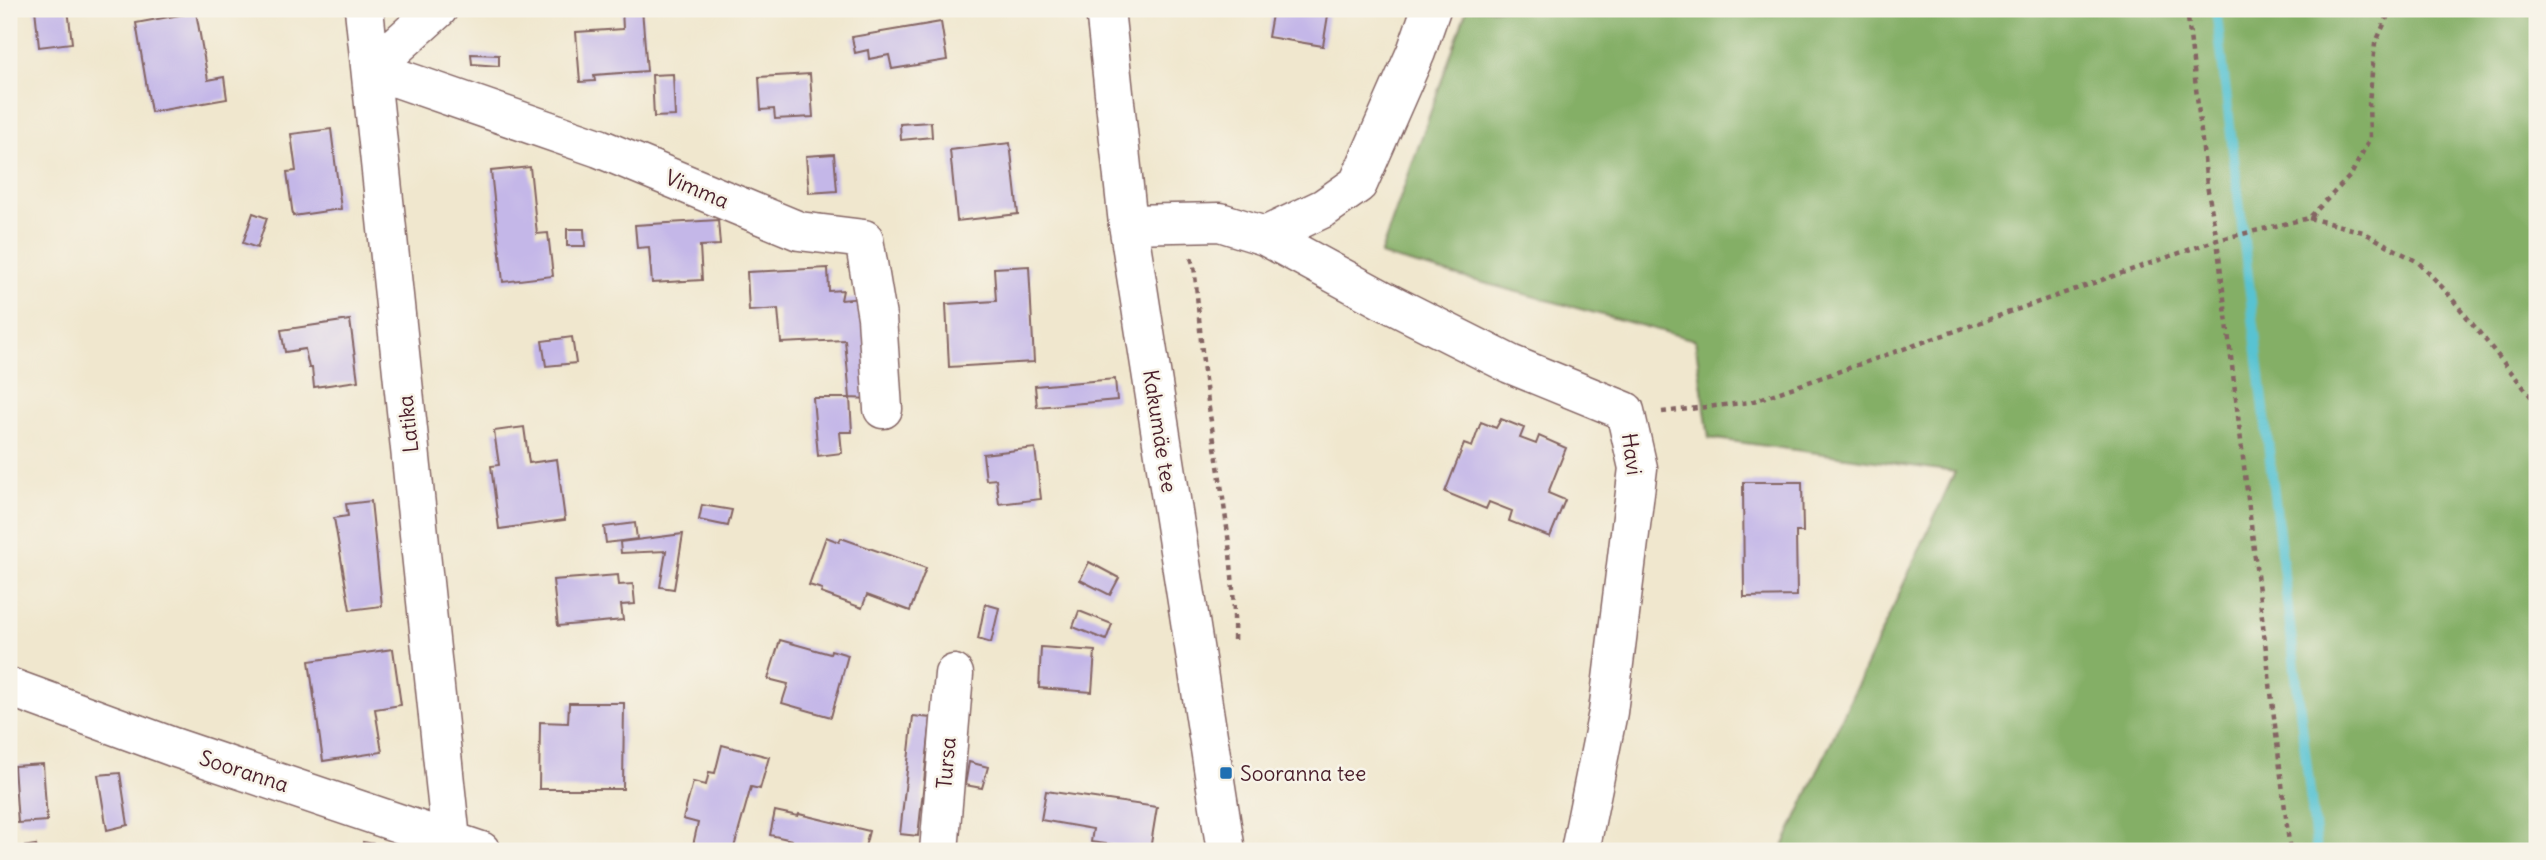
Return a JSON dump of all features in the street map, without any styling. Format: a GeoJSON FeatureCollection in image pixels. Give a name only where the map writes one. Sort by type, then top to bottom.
{"type":"FeatureCollection","features":[{"type":"Feature","properties":{"kind":"street","name":"Latika"},"geometry":{"type":"LineString","coordinates":[[364,9],[460,847]]}},
{"type":"Feature","properties":{"kind":"street"},"geometry":{"type":"LineString","coordinates":[[371,69],[438,9]]}},
{"type":"Feature","properties":{"kind":"street","name":"Kakumäe tee"},"geometry":{"type":"LineString","coordinates":[[1105,9],[1128,224],[1226,851]]}},
{"type":"Feature","properties":{"kind":"street"},"geometry":{"type":"LineString","coordinates":[[1265,236],[1324,208],[1358,184],[1432,9]]}},
{"type":"Feature","properties":{"kind":"street","name":"Vimma"},"geometry":{"type":"LineString","coordinates":[[371,69],[599,148],[799,231],[864,239],[877,317],[883,409]]}},
{"type":"Feature","properties":{"kind":"street","name":"Havi"},"geometry":{"type":"LineString","coordinates":[[1128,224],[1220,222],[1265,236],[1510,364],[1625,411],[1638,468],[1608,712],[1580,851]]}},
{"type":"Feature","properties":{"kind":"street","name":"Tursa"},"geometry":{"type":"LineString","coordinates":[[939,851],[954,674]]}},
{"type":"Feature","properties":{"kind":"street","name":"Sooranna"},"geometry":{"type":"LineString","coordinates":[[9,687],[460,847]]}},
{"type":"Feature","properties":{"kind":"path"},"geometry":{"type":"LineString","coordinates":[[2187,9],[2291,851]]}},
{"type":"Feature","properties":{"kind":"path"},"geometry":{"type":"LineString","coordinates":[[2309,218],[2351,175],[2370,138],[2369,102],[2375,44],[2391,9]]}},
{"type":"Feature","properties":{"kind":"path"},"geometry":{"type":"LineString","coordinates":[[1627,420],[1672,410],[1751,402],[2217,240],[2309,218],[2363,232],[2418,262],[2445,290],[2537,404]]}},
{"type":"Feature","properties":{"kind":"green space"},"geometry":{"type":"Polygon","coordinates":[[[1467,9],[2537,9],[2537,851],[1781,851],[1955,472],[1709,438],[1695,340],[1380,255],[1467,9]]]}},
{"type":"Feature","properties":{"kind":"building"},"geometry":{"type":"Polygon","coordinates":[[[35,9],[68,9],[72,43],[39,47],[35,9]]]}},
{"type":"Feature","properties":{"kind":"building"},"geometry":{"type":"Polygon","coordinates":[[[622,9],[642,9],[647,71],[594,75],[595,81],[580,82],[576,32],[623,29],[622,9]]]}},
{"type":"Feature","properties":{"kind":"building"},"geometry":{"type":"Polygon","coordinates":[[[1273,9],[1329,9],[1323,46],[1268,37],[1273,9]]]}},
{"type":"Feature","properties":{"kind":"building"},"geometry":{"type":"Polygon","coordinates":[[[196,12],[208,80],[224,77],[227,99],[151,112],[136,23],[196,12]]]}},
{"type":"Feature","properties":{"kind":"building"},"geometry":{"type":"Polygon","coordinates":[[[941,22],[947,60],[892,69],[889,55],[869,59],[868,50],[855,53],[852,37],[941,22]]]}},
{"type":"Feature","properties":{"kind":"building"},"geometry":{"type":"Polygon","coordinates":[[[471,54],[499,55],[499,66],[472,64],[471,54]]]}},
{"type":"Feature","properties":{"kind":"building"},"geometry":{"type":"Polygon","coordinates":[[[673,74],[675,116],[654,117],[652,75],[673,74]]]}},
{"type":"Feature","properties":{"kind":"building"},"geometry":{"type":"Polygon","coordinates":[[[810,74],[813,117],[775,119],[774,109],[761,110],[759,77],[810,74]]]}},
{"type":"Feature","properties":{"kind":"building"},"geometry":{"type":"Polygon","coordinates":[[[931,122],[932,137],[901,140],[900,124],[931,122]]]}},
{"type":"Feature","properties":{"kind":"building"},"geometry":{"type":"Polygon","coordinates":[[[331,129],[341,209],[293,216],[287,172],[296,171],[291,134],[331,129]]]}},
{"type":"Feature","properties":{"kind":"building"},"geometry":{"type":"Polygon","coordinates":[[[1010,143],[1018,214],[957,221],[950,150],[1010,143]]]}},
{"type":"Feature","properties":{"kind":"building"},"geometry":{"type":"Polygon","coordinates":[[[834,154],[837,191],[809,193],[806,156],[834,154]]]}},
{"type":"Feature","properties":{"kind":"building"},"geometry":{"type":"Polygon","coordinates":[[[530,167],[537,234],[548,233],[553,276],[503,282],[491,171],[530,167]]]}},
{"type":"Feature","properties":{"kind":"building"},"geometry":{"type":"Polygon","coordinates":[[[253,213],[267,218],[257,248],[243,243],[253,213]]]}},
{"type":"Feature","properties":{"kind":"building"},"geometry":{"type":"Polygon","coordinates":[[[718,220],[720,245],[700,246],[702,280],[652,283],[649,247],[637,248],[635,225],[718,220]]]}},
{"type":"Feature","properties":{"kind":"building"},"geometry":{"type":"Polygon","coordinates":[[[567,229],[584,229],[585,246],[567,246],[567,229]]]}},
{"type":"Feature","properties":{"kind":"building"},"geometry":{"type":"Polygon","coordinates":[[[1029,266],[1034,362],[949,367],[946,304],[996,301],[994,268],[1029,266]]]}},
{"type":"Feature","properties":{"kind":"building"},"geometry":{"type":"Polygon","coordinates":[[[828,268],[829,291],[843,290],[841,300],[862,298],[870,399],[850,398],[845,340],[781,343],[778,309],[749,311],[747,272],[828,268]]]}},
{"type":"Feature","properties":{"kind":"building"},"geometry":{"type":"Polygon","coordinates":[[[350,320],[358,381],[314,387],[312,368],[309,368],[305,349],[285,352],[281,330],[350,320]]]}},
{"type":"Feature","properties":{"kind":"building"},"geometry":{"type":"Polygon","coordinates":[[[572,337],[576,363],[546,366],[542,341],[572,337]]]}},
{"type":"Feature","properties":{"kind":"building"},"geometry":{"type":"Polygon","coordinates":[[[1115,379],[1117,400],[1037,407],[1035,386],[1115,379]]]}},
{"type":"Feature","properties":{"kind":"building"},"geometry":{"type":"Polygon","coordinates":[[[813,398],[850,398],[852,432],[840,432],[842,453],[818,456],[813,398]]]}},
{"type":"Feature","properties":{"kind":"building"},"geometry":{"type":"Polygon","coordinates":[[[1501,419],[1524,428],[1520,438],[1536,444],[1539,436],[1566,448],[1548,493],[1565,500],[1550,537],[1509,521],[1512,511],[1489,502],[1486,509],[1445,492],[1464,444],[1472,447],[1481,422],[1496,428],[1501,419]]]}},
{"type":"Feature","properties":{"kind":"building"},"geometry":{"type":"Polygon","coordinates":[[[524,427],[529,463],[557,459],[565,520],[499,529],[491,466],[499,465],[494,431],[524,427]]]}},
{"type":"Feature","properties":{"kind":"building"},"geometry":{"type":"Polygon","coordinates":[[[1035,448],[1041,499],[999,504],[996,479],[986,480],[983,454],[1035,448]]]}},
{"type":"Feature","properties":{"kind":"building"},"geometry":{"type":"Polygon","coordinates":[[[1743,482],[1802,482],[1803,532],[1796,532],[1797,596],[1744,597],[1743,482]]]}},
{"type":"Feature","properties":{"kind":"building"},"geometry":{"type":"Polygon","coordinates":[[[371,501],[382,606],[350,610],[334,518],[348,516],[346,504],[371,501]]]}},
{"type":"Feature","properties":{"kind":"building"},"geometry":{"type":"Polygon","coordinates":[[[702,505],[732,510],[728,526],[699,520],[702,505]]]}},
{"type":"Feature","properties":{"kind":"building"},"geometry":{"type":"Polygon","coordinates":[[[635,523],[637,539],[606,543],[604,527],[635,523]]]}},
{"type":"Feature","properties":{"kind":"building"},"geometry":{"type":"Polygon","coordinates":[[[683,534],[674,589],[660,587],[666,551],[621,553],[620,542],[683,534]]]}},
{"type":"Feature","properties":{"kind":"building"},"geometry":{"type":"Polygon","coordinates":[[[826,537],[839,542],[841,538],[926,568],[910,611],[867,595],[862,608],[821,593],[822,589],[809,585],[826,537]]]}},
{"type":"Feature","properties":{"kind":"building"},"geometry":{"type":"Polygon","coordinates":[[[1089,562],[1119,578],[1110,595],[1080,580],[1089,562]]]}},
{"type":"Feature","properties":{"kind":"building"},"geometry":{"type":"Polygon","coordinates":[[[618,575],[619,585],[633,584],[635,604],[621,605],[623,620],[558,626],[553,580],[618,575]]]}},
{"type":"Feature","properties":{"kind":"building"},"geometry":{"type":"Polygon","coordinates":[[[985,604],[999,608],[991,643],[978,639],[985,604]]]}},
{"type":"Feature","properties":{"kind":"building"},"geometry":{"type":"Polygon","coordinates":[[[1079,611],[1112,624],[1106,640],[1073,627],[1079,611]]]}},
{"type":"Feature","properties":{"kind":"building"},"geometry":{"type":"Polygon","coordinates":[[[780,640],[830,654],[831,650],[848,655],[831,717],[782,703],[788,684],[768,679],[780,640]]]}},
{"type":"Feature","properties":{"kind":"building"},"geometry":{"type":"Polygon","coordinates":[[[1041,647],[1095,651],[1092,692],[1039,688],[1041,647]]]}},
{"type":"Feature","properties":{"kind":"building"},"geometry":{"type":"Polygon","coordinates":[[[393,649],[401,705],[375,709],[382,752],[323,761],[309,661],[393,649]]]}},
{"type":"Feature","properties":{"kind":"building"},"geometry":{"type":"Polygon","coordinates":[[[569,703],[624,703],[623,789],[539,789],[540,722],[568,723],[569,703]]]}},
{"type":"Feature","properties":{"kind":"building"},"geometry":{"type":"Polygon","coordinates":[[[913,716],[931,718],[918,836],[900,834],[913,716]]]}},
{"type":"Feature","properties":{"kind":"building"},"geometry":{"type":"Polygon","coordinates":[[[722,745],[769,757],[760,789],[751,787],[733,851],[716,851],[693,845],[698,823],[683,819],[693,782],[706,785],[709,772],[715,773],[722,745]]]}},
{"type":"Feature","properties":{"kind":"building"},"geometry":{"type":"Polygon","coordinates":[[[969,762],[988,767],[982,788],[965,785],[969,762]]]}},
{"type":"Feature","properties":{"kind":"building"},"geometry":{"type":"Polygon","coordinates":[[[43,764],[47,821],[18,823],[14,766],[43,764]]]}},
{"type":"Feature","properties":{"kind":"building"},"geometry":{"type":"Polygon","coordinates":[[[120,773],[128,825],[107,830],[98,775],[120,773]]]}},
{"type":"Feature","properties":{"kind":"building"},"geometry":{"type":"Polygon","coordinates":[[[1046,791],[1157,807],[1150,850],[1091,842],[1093,829],[1041,820],[1046,791]]]}},
{"type":"Feature","properties":{"kind":"building"},"geometry":{"type":"Polygon","coordinates":[[[775,811],[869,831],[864,851],[789,851],[792,840],[770,835],[775,811]]]}},
{"type":"Feature","properties":{"kind":"building"},"geometry":{"type":"Polygon","coordinates":[[[363,842],[398,848],[397,851],[362,851],[363,842]]]}},
{"type":"Feature","properties":{"kind":"building"},"geometry":{"type":"Polygon","coordinates":[[[36,845],[37,851],[9,851],[9,849],[36,845]]]}},
{"type":"Feature","properties":{"kind":"waterway"},"geometry":{"type":"LineString","coordinates":[[2216,9],[2317,851]]}},
{"type":"Feature","properties":{"kind":"place","name":"Sooranna tee"},"geometry":{"type":"Point","coordinates":[1226,773]}}]}
